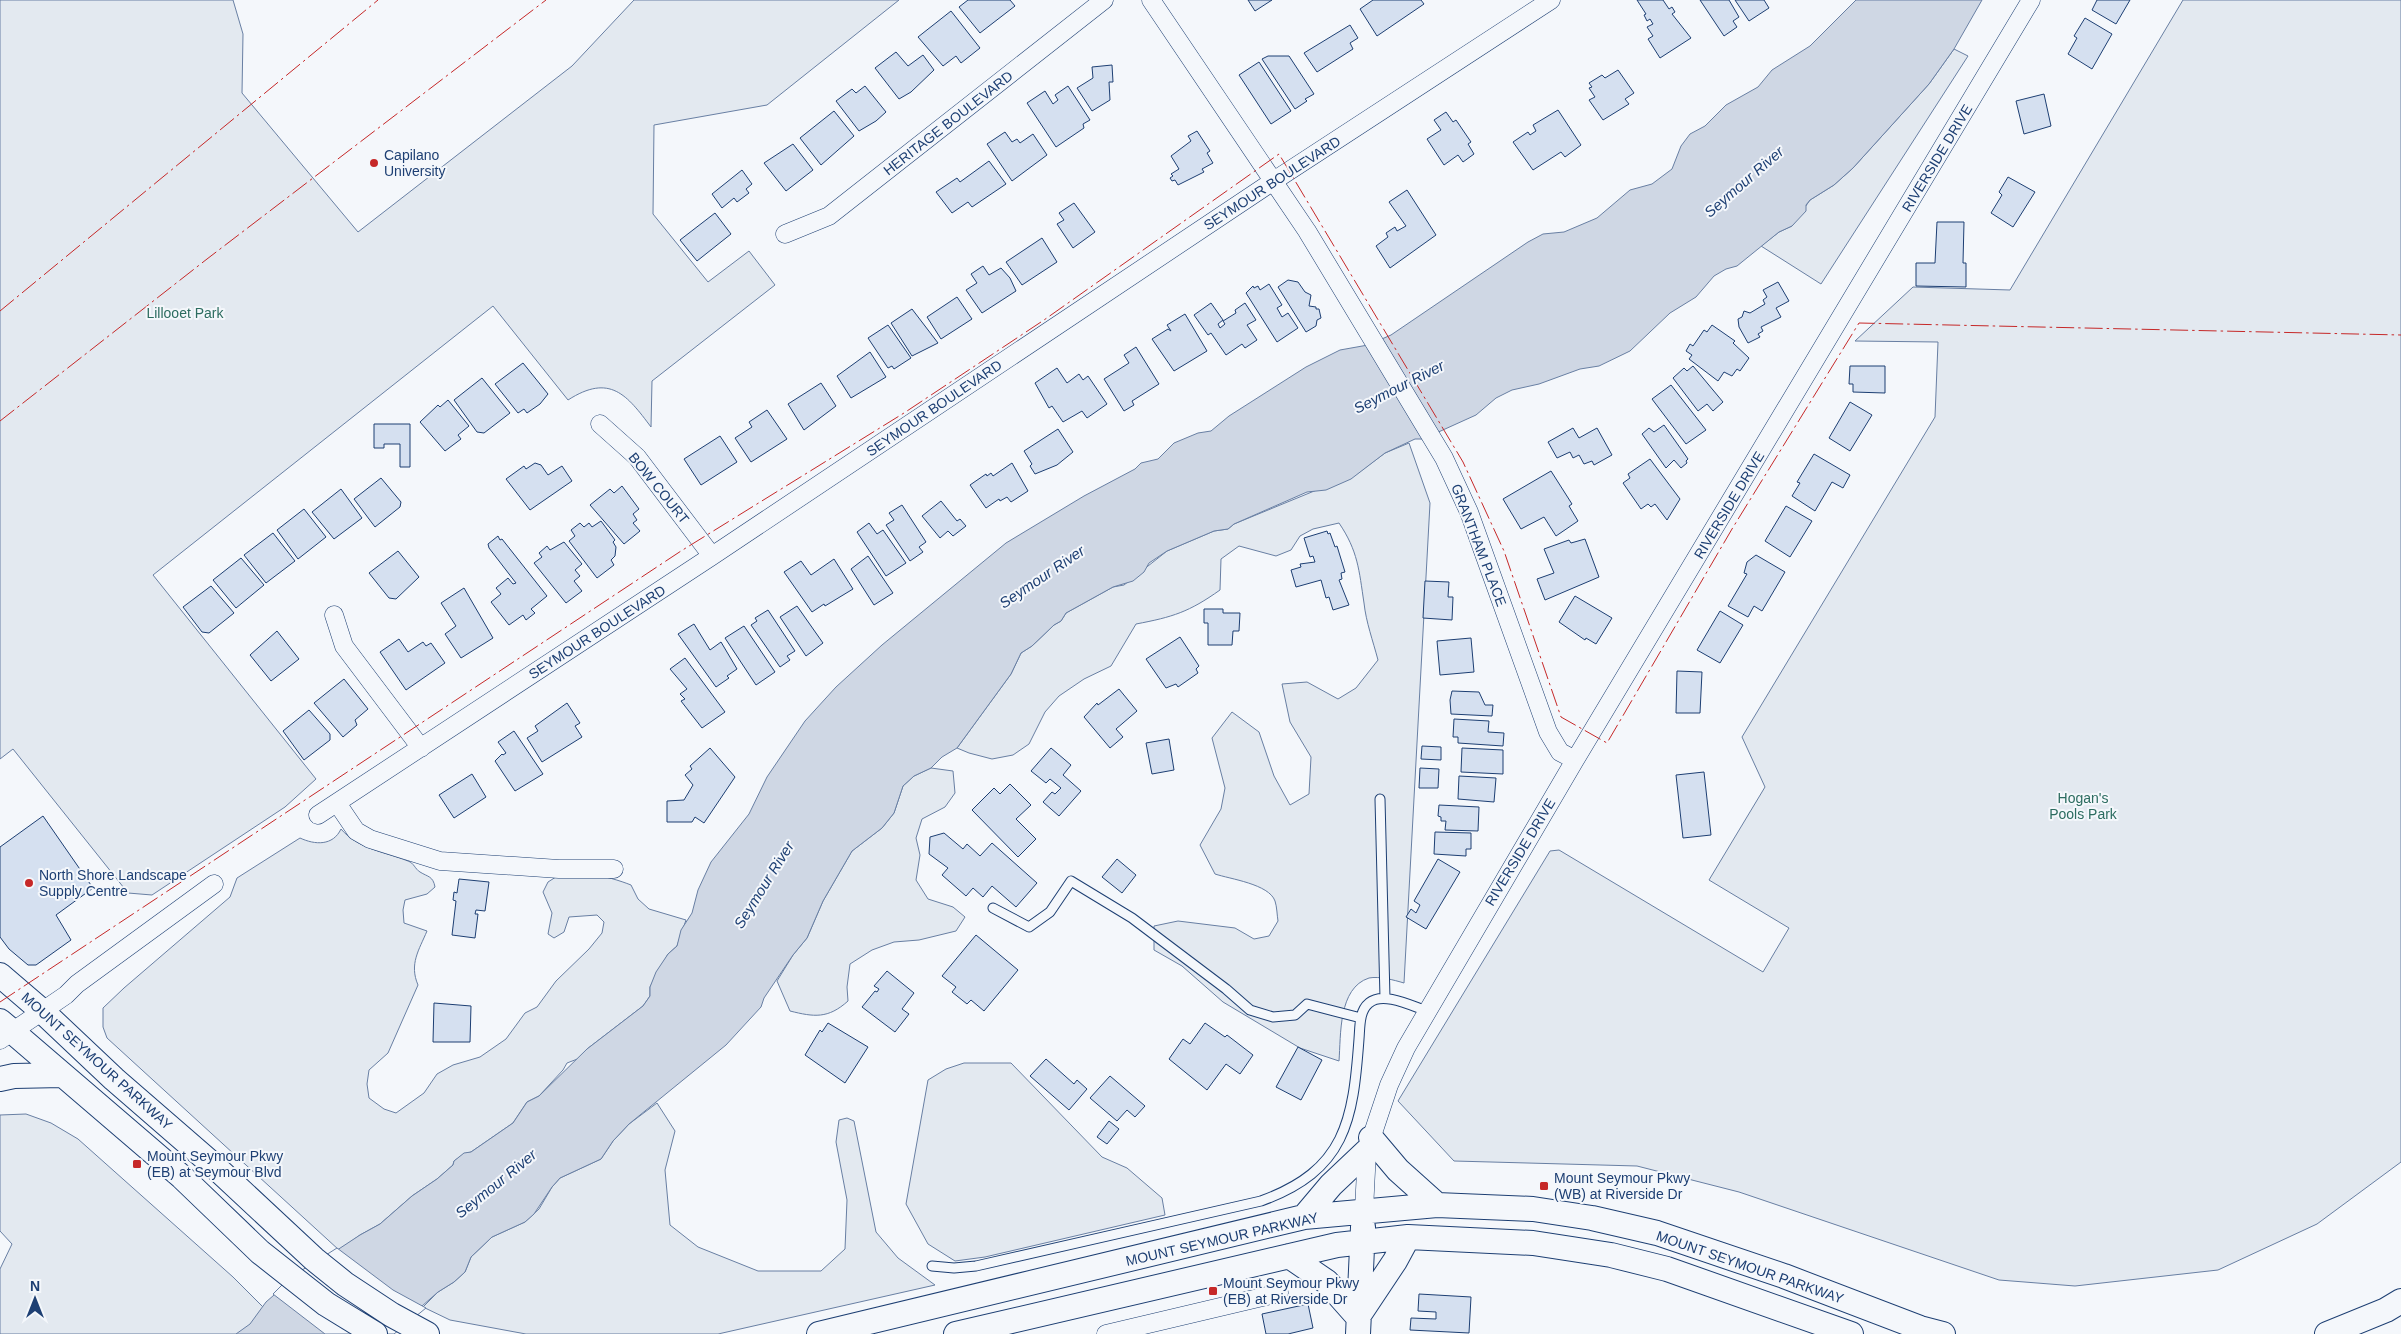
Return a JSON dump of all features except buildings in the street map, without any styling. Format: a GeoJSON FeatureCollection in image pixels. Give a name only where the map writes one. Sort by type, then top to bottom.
{"type":"FeatureCollection","features":[{"type":"Feature","properties":{"kind":"main road","name":"MOUNT SEYMOUR PARKWAY"},"geometry":{"type":"LineString","coordinates":[[0,975],[42,1011],[114,1079],[212,1164],[282,1231],[345,1284],[392,1315],[426,1334]]}},
{"type":"Feature","properties":{"kind":"main road"},"geometry":{"type":"LineString","coordinates":[[4,1031],[62,1075],[182,1177],[260,1252],[326,1304],[375,1334]]}},
{"type":"Feature","properties":{"kind":"main road"},"geometry":{"type":"LineString","coordinates":[[0,1080],[14,1076],[62,1075]]}},
{"type":"Feature","properties":{"kind":"main road"},"geometry":{"type":"LineString","coordinates":[[1304,1217],[1369,1144],[1437,1205]]}},
{"type":"Feature","properties":{"kind":"main road","name":"MOUNT SEYMOUR PARKWAY"},"geometry":{"type":"LineString","coordinates":[[819,1334],[1304,1217],[1364,1210],[1437,1205],[1533,1209],[1592,1218],[1657,1233],[1712,1250],[1850,1302],[1943,1334]]}},
{"type":"Feature","properties":{"kind":"main road","name":"RIVERSIDE DRIVE"},"geometry":{"type":"LineString","coordinates":[[1358,1325],[1364,1210]]}},
{"type":"Feature","properties":{"kind":"main road","name":"MOUNT SEYMOUR PARKWAY"},"geometry":{"type":"LineString","coordinates":[[956,1334],[1289,1256],[1362,1242],[1408,1237],[1533,1243],[1611,1255],[1667,1269],[1852,1334]]}},
{"type":"Feature","properties":{"kind":"main road"},"geometry":{"type":"LineString","coordinates":[[1289,1256],[1327,1282],[1358,1325],[1408,1237]]}},
{"type":"Feature","properties":{"kind":"main road"},"geometry":{"type":"LineString","coordinates":[[2327,1334],[2386,1310],[2401,1301]]}},
{"type":"Feature","properties":{"kind":"street","name":"HERITAGE BOULEVARD"},"geometry":{"type":"LineString","coordinates":[[785,234],[829,216],[1104,0]]}},
{"type":"Feature","properties":{"kind":"street"},"geometry":{"type":"LineString","coordinates":[[1151,0],[1272,182]]}},
{"type":"Feature","properties":{"kind":"street","name":"SEYMOUR BOULEVARD"},"geometry":{"type":"LineString","coordinates":[[318,815],[712,556],[1272,182],[1551,0]]}},
{"type":"Feature","properties":{"kind":"street","name":"RIVERSIDE DRIVE"},"geometry":{"type":"LineString","coordinates":[[1364,1210],[1369,1144],[1389,1085],[1406,1048],[1420,1009],[1576,760],[2031,0]]}},
{"type":"Feature","properties":{"kind":"street","name":"GRANTHAM PLACE"},"geometry":{"type":"LineString","coordinates":[[1272,182],[1307,231],[1438,448],[1469,512],[1548,732],[1560,752],[1576,760]]}},
{"type":"Feature","properties":{"kind":"street","name":"BOW COURT"},"geometry":{"type":"LineString","coordinates":[[600,424],[637,457],[712,556]]}},
{"type":"Feature","properties":{"kind":"street"},"geometry":{"type":"LineString","coordinates":[[334,615],[344,646],[421,748]]}},
{"type":"Feature","properties":{"kind":"street"},"geometry":{"type":"LineString","coordinates":[[337,803],[356,831],[370,839],[440,861],[558,869],[614,869]]}},
{"type":"Feature","properties":{"kind":"street"},"geometry":{"type":"LineString","coordinates":[[4,1031],[42,1011],[214,884]]}},
{"type":"Feature","properties":{"kind":"street"},"geometry":{"type":"LineString","coordinates":[[1106,1334],[1279,1293]]}},
{"type":"Feature","properties":{"kind":"lane"},"geometry":{"type":"LineString","coordinates":[[1380,800],[1385,998]]}},
{"type":"Feature","properties":{"kind":"lane"},"geometry":{"type":"LineString","coordinates":[[993,908],[1029,927],[1050,912],[1071,881],[1132,918],[1226,989],[1250,1010],[1273,1017],[1295,1015],[1308,1004],[1361,1018],[1363,1010],[1369,1003],[1385,998],[1420,1009]]}},
{"type":"Feature","properties":{"kind":"lane","name":"MOUNT SEYMOUR PARKWAY"},"geometry":{"type":"LineString","coordinates":[[932,1266],[954,1268],[976,1266],[1261,1201],[1303,1182],[1331,1155],[1341,1138],[1353,1104],[1361,1018]]}},
{"type":"Feature","properties":{"kind":"green space","name":"Lillooet Park"},"geometry":{"type":"Polygon","coordinates":[[[0,0],[233,0],[243,34],[242,93],[358,232],[572,66],[634,0],[899,0],[767,105],[654,125],[653,214],[708,282],[749,251],[775,285],[652,381],[651,427],[634,405],[616,391],[606,388],[595,388],[568,400],[493,306],[153,575],[316,779],[285,807],[152,895],[128,893],[13,749],[0,759],[0,0]]]}},
{"type":"Feature","properties":{"kind":"green space","name":"Hogan's Pools Park"},"geometry":{"type":"Polygon","coordinates":[[[2183,0],[2401,0],[2401,1162],[2317,1224],[2218,1270],[2075,1286],[1999,1280],[1739,1192],[1637,1166],[1454,1161],[1398,1101],[1550,851],[1559,850],[1763,972],[1789,928],[1709,880],[1765,787],[1742,737],[1935,417],[1938,342],[1855,341],[1913,287],[2010,290],[2183,0]]]}},
{"type":"Feature","properties":{"kind":"green space"},"geometry":{"type":"Polygon","coordinates":[[[1954,49],[1968,56],[1821,284],[1761,246],[1779,232],[1792,226],[1810,200],[1834,185],[1853,168],[1929,84],[1954,49]]]}},
{"type":"Feature","properties":{"kind":"green space"},"geometry":{"type":"Polygon","coordinates":[[[1409,443],[1430,503],[1404,983],[1382,978],[1369,978],[1359,983],[1346,1002],[1341,1026],[1339,1061],[1300,1048],[1223,1002],[1182,966],[1154,950],[1154,926],[1178,921],[1235,928],[1254,939],[1269,936],[1278,921],[1276,903],[1271,895],[1257,886],[1215,874],[1200,845],[1221,809],[1225,788],[1212,738],[1232,712],[1259,732],[1274,776],[1290,805],[1309,794],[1311,757],[1290,722],[1282,684],[1307,682],[1338,699],[1356,688],[1378,660],[1366,617],[1357,561],[1339,523],[1313,529],[1300,536],[1291,550],[1276,556],[1239,546],[1221,559],[1220,590],[1190,609],[1160,619],[1136,624],[1111,666],[1084,679],[1059,696],[1045,712],[1029,744],[1013,755],[992,759],[957,748],[1011,674],[1021,653],[1061,621],[1066,613],[1113,587],[1124,585],[1167,551],[1214,531],[1228,529],[1234,524],[1358,473],[1385,453],[1409,443]]]}},
{"type":"Feature","properties":{"kind":"green space"},"geometry":{"type":"Polygon","coordinates":[[[931,768],[953,771],[955,793],[945,807],[922,819],[916,838],[920,855],[916,880],[928,899],[953,907],[965,917],[956,931],[919,940],[894,942],[872,950],[850,964],[847,987],[848,1001],[834,1011],[827,1014],[814,1015],[790,1011],[777,981],[793,955],[807,938],[823,901],[852,851],[882,828],[894,813],[903,786],[914,776],[931,768]]]}},
{"type":"Feature","properties":{"kind":"green space"},"geometry":{"type":"Polygon","coordinates":[[[341,829],[364,846],[410,862],[418,871],[431,879],[435,887],[427,894],[405,900],[403,910],[404,923],[427,931],[416,957],[414,970],[418,985],[388,1053],[369,1070],[367,1084],[369,1098],[384,1109],[396,1113],[424,1093],[437,1074],[453,1065],[480,1057],[506,1039],[525,1013],[537,1007],[556,981],[589,949],[602,933],[604,922],[597,915],[569,917],[564,932],[554,938],[548,934],[552,913],[543,892],[548,882],[559,875],[596,875],[612,878],[631,885],[638,899],[649,909],[686,920],[677,946],[668,954],[650,987],[650,996],[643,1006],[587,1049],[580,1058],[567,1063],[539,1096],[527,1102],[513,1123],[471,1152],[464,1154],[454,1161],[453,1165],[437,1179],[412,1196],[380,1224],[339,1250],[107,1038],[103,1027],[103,1008],[230,897],[237,878],[300,838],[317,843],[328,841],[338,835],[341,829]]]}},
{"type":"Feature","properties":{"kind":"green space"},"geometry":{"type":"Polygon","coordinates":[[[964,1063],[1011,1063],[1102,1157],[1127,1168],[1162,1198],[1165,1215],[985,1257],[955,1261],[928,1244],[906,1204],[928,1080],[946,1069],[964,1063]]]}},
{"type":"Feature","properties":{"kind":"green space"},"geometry":{"type":"Polygon","coordinates":[[[657,1103],[675,1131],[665,1170],[670,1225],[698,1247],[758,1271],[821,1271],[845,1249],[847,1200],[836,1142],[839,1120],[847,1118],[854,1121],[876,1232],[898,1258],[935,1285],[718,1334],[526,1334],[450,1320],[423,1307],[438,1292],[465,1272],[471,1257],[492,1237],[525,1222],[539,1209],[552,1187],[560,1178],[601,1159],[613,1141],[629,1124],[657,1103]]]}},
{"type":"Feature","properties":{"kind":"green space"},"geometry":{"type":"Polygon","coordinates":[[[26,1114],[51,1123],[78,1139],[233,1277],[269,1313],[245,1334],[0,1334],[0,1269],[12,1244],[0,1231],[0,1115],[26,1114]]]}},
{"type":"Feature","properties":{"kind":"water","name":"Seymour River"},"geometry":{"type":"Polygon","coordinates":[[[1856,0],[1982,0],[1954,49],[1929,84],[1853,168],[1834,185],[1810,200],[1806,205],[1806,211],[1792,226],[1779,232],[1737,266],[1726,269],[1714,276],[1696,297],[1670,313],[1630,351],[1599,366],[1580,369],[1539,384],[1512,390],[1496,398],[1476,415],[1423,439],[1415,439],[1385,453],[1351,479],[1326,490],[1307,492],[1234,524],[1228,529],[1214,531],[1167,551],[1149,563],[1144,572],[1133,581],[1113,587],[1066,613],[1061,621],[1021,653],[1011,674],[957,748],[942,757],[931,768],[914,776],[903,786],[894,813],[882,828],[852,851],[823,901],[807,938],[764,998],[761,1007],[726,1045],[629,1124],[613,1141],[601,1159],[560,1178],[534,1214],[525,1222],[492,1237],[471,1257],[465,1272],[438,1292],[390,1334],[236,1334],[250,1324],[266,1302],[290,1281],[380,1224],[412,1196],[437,1179],[464,1153],[471,1152],[513,1123],[527,1102],[539,1096],[587,1049],[643,1006],[650,996],[650,987],[656,972],[668,954],[677,946],[681,930],[692,913],[698,890],[711,862],[749,814],[767,777],[805,721],[836,687],[882,645],[1006,543],[1084,496],[1135,469],[1141,463],[1158,459],[1174,443],[1198,433],[1211,431],[1229,416],[1306,367],[1340,350],[1368,345],[1391,335],[1528,242],[1543,234],[1564,232],[1597,218],[1630,190],[1652,184],[1672,169],[1681,146],[1690,134],[1705,126],[1726,105],[1758,87],[1772,70],[1810,46],[1856,0]]]}},
{"type":"Feature","properties":{"kind":"pier"},"geometry":{"type":"Polygon","coordinates":[[[337,1248],[393,1290],[426,1308],[394,1334],[325,1334],[273,1294],[288,1279],[337,1248]]]}},
{"type":"Feature","properties":{"kind":"power"},"geometry":{"type":"LineString","coordinates":[[0,311],[378,0]]}},
{"type":"Feature","properties":{"kind":"power"},"geometry":{"type":"LineString","coordinates":[[0,421],[207,259],[546,0]]}},
{"type":"Feature","properties":{"kind":"power"},"geometry":{"type":"LineString","coordinates":[[0,1002],[681,551],[904,413],[1044,320],[1279,154],[1463,462],[1504,551],[1561,717],[1607,743],[1732,529],[1859,323],[2401,335]]}},
{"type":"Feature","properties":{"kind":"place","name":"Capilano University"},"geometry":{"type":"Point","coordinates":[374,163]}},
{"type":"Feature","properties":{"kind":"place","name":"North Shore Landscape Supply Centre"},"geometry":{"type":"Point","coordinates":[29,883]}},
{"type":"Feature","properties":{"kind":"place","name":"Mount Seymour Pkwy (EB) at Seymour Blvd"},"geometry":{"type":"Point","coordinates":[137,1164]}},
{"type":"Feature","properties":{"kind":"place","name":"Mount Seymour Pkwy (WB) at Riverside Dr"},"geometry":{"type":"Point","coordinates":[1544,1186]}},
{"type":"Feature","properties":{"kind":"place","name":"Mount Seymour Pkwy (EB) at Riverside Dr"},"geometry":{"type":"Point","coordinates":[1213,1291]}}]}
